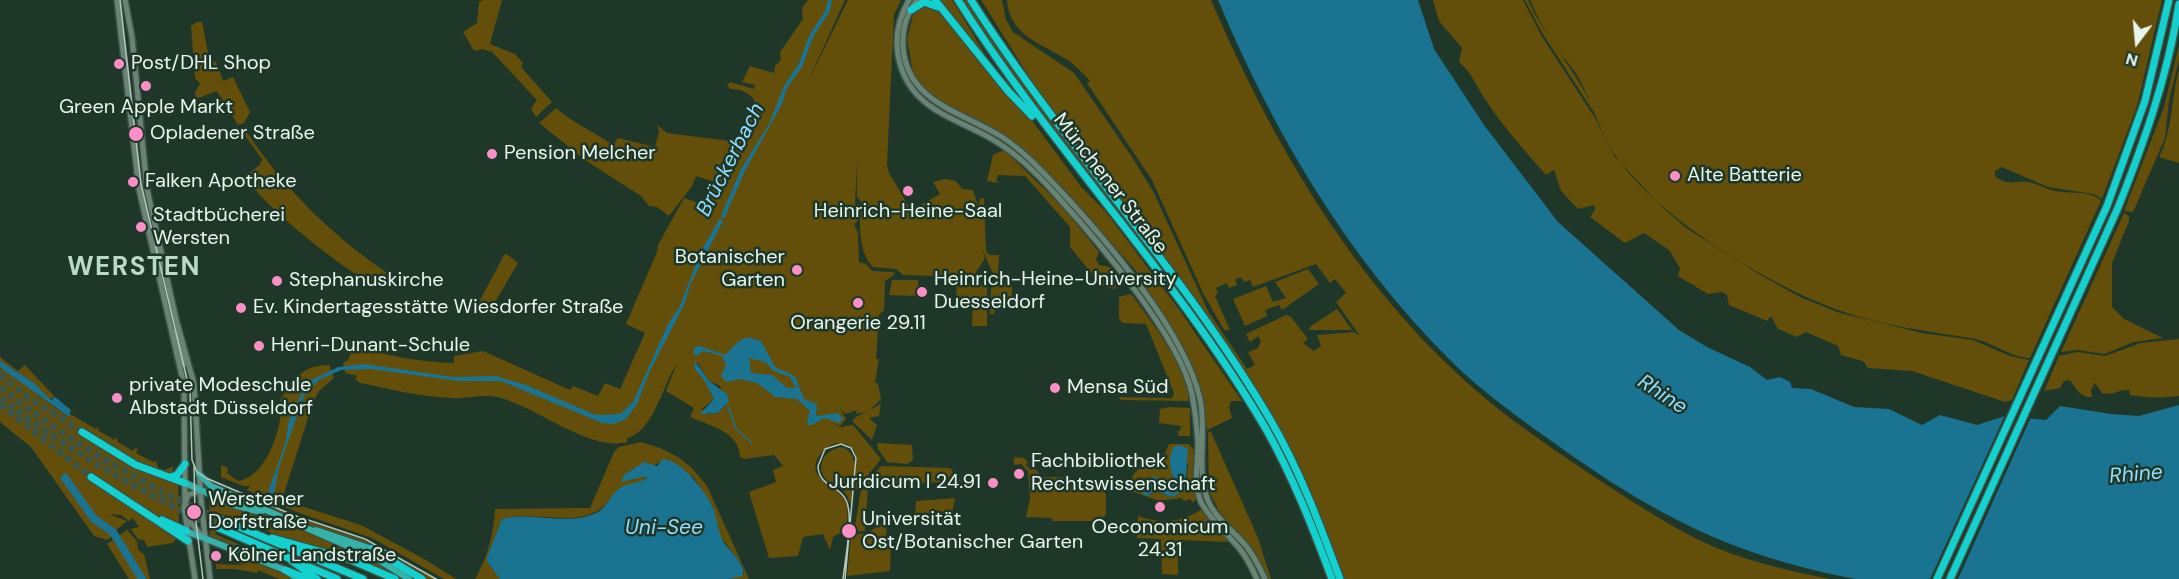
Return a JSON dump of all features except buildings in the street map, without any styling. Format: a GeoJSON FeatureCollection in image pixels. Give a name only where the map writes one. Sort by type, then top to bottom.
{"type":"FeatureCollection","features":[{"type":"Feature","properties":{"kind":"highway"},"geometry":{"type":"LineString","coordinates":[[935,0],[1008,91],[1044,131],[1052,136]]}},
{"type":"Feature","properties":{"kind":"highway","name":"Münchener Straße"},"geometry":{"type":"LineString","coordinates":[[958,0],[1014,86],[1191,316],[1244,395],[1282,460],[1332,579]]}},
{"type":"Feature","properties":{"kind":"highway","name":"Münchener Straße"},"geometry":{"type":"LineString","coordinates":[[971,0],[1023,78],[1142,232],[1235,364],[1291,460],[1340,579]]}},
{"type":"Feature","properties":{"kind":"highway"},"geometry":{"type":"LineString","coordinates":[[1937,579],[2111,196],[2145,101],[2169,0]]}},
{"type":"Feature","properties":{"kind":"highway"},"geometry":{"type":"LineString","coordinates":[[911,10],[927,2],[942,10]]}},
{"type":"Feature","properties":{"kind":"highway"},"geometry":{"type":"LineString","coordinates":[[1950,579],[2125,191],[2156,104],[2179,4]]}},
{"type":"Feature","properties":{"kind":"highway"},"geometry":{"type":"LineString","coordinates":[[82,432],[126,460],[185,483]]}},
{"type":"Feature","properties":{"kind":"highway"},"geometry":{"type":"LineString","coordinates":[[164,476],[174,476],[185,464]]}},
{"type":"Feature","properties":{"kind":"highway"},"geometry":{"type":"LineString","coordinates":[[90,477],[188,541]]}},
{"type":"Feature","properties":{"kind":"highway"},"geometry":{"type":"LineString","coordinates":[[135,507],[186,531]]}},
{"type":"Feature","properties":{"kind":"highway"},"geometry":{"type":"LineString","coordinates":[[220,519],[363,579]]}},
{"type":"Feature","properties":{"kind":"highway"},"geometry":{"type":"LineString","coordinates":[[217,527],[338,579]]}},
{"type":"Feature","properties":{"kind":"highway"},"geometry":{"type":"LineString","coordinates":[[260,536],[281,539],[344,557],[395,579]]}},
{"type":"Feature","properties":{"kind":"highway"},"geometry":{"type":"LineString","coordinates":[[372,549],[422,579]]}},
{"type":"Feature","properties":{"kind":"highway"},"geometry":{"type":"LineString","coordinates":[[291,559],[295,565],[317,579]]}},
{"type":"Feature","properties":{"kind":"highway"},"geometry":{"type":"LineString","coordinates":[[285,570],[303,579]]}},
{"type":"Feature","properties":{"kind":"main road"},"geometry":{"type":"LineString","coordinates":[[199,474],[211,486],[279,518],[377,559],[409,579]]}},
{"type":"Feature","properties":{"kind":"main road"},"geometry":{"type":"LineString","coordinates":[[185,483],[242,508],[279,518]]}},
{"type":"Feature","properties":{"kind":"main road"},"geometry":{"type":"LineString","coordinates":[[310,530],[346,538],[372,549]]}},
{"type":"Feature","properties":{"kind":"main road"},"geometry":{"type":"LineString","coordinates":[[186,531],[285,570]]}},
{"type":"Feature","properties":{"kind":"street"},"geometry":{"type":"LineString","coordinates":[[117,0],[126,27],[137,92],[147,189],[194,384],[202,519],[210,579]]}},
{"type":"Feature","properties":{"kind":"street"},"geometry":{"type":"LineString","coordinates":[[125,0],[126,80],[139,189],[186,401],[186,531],[195,579]]}},
{"type":"Feature","properties":{"kind":"street"},"geometry":{"type":"LineString","coordinates":[[909,0],[896,37],[897,58],[907,82],[928,105],[1000,144],[1043,180],[1104,252],[1165,336],[1191,392],[1196,421],[1196,476],[1200,500],[1217,524],[1239,547],[1257,579]]}},
{"type":"Feature","properties":{"kind":"street"},"geometry":{"type":"LineString","coordinates":[[917,0],[911,10],[904,34],[907,65],[917,84],[938,104],[1001,136],[1047,176],[1114,253],[1180,347],[1196,383],[1201,405],[1203,479],[1207,499],[1217,515],[1249,550],[1264,579]]}},
{"type":"Feature","properties":{"kind":"street"},"geometry":{"type":"LineString","coordinates":[[126,80],[134,80],[137,92]]}},
{"type":"Feature","properties":{"kind":"street"},"geometry":{"type":"LineString","coordinates":[[151,240],[152,237],[155,239],[161,269],[167,275]]}},
{"type":"Feature","properties":{"kind":"street"},"geometry":{"type":"LineString","coordinates":[[171,327],[175,332],[184,364]]}},
{"type":"Feature","properties":{"kind":"street"},"geometry":{"type":"LineString","coordinates":[[200,491],[189,494],[185,501],[189,520],[195,530],[205,537]]}},
{"type":"Feature","properties":{"kind":"street"},"geometry":{"type":"LineString","coordinates":[[195,530],[202,519]]}},
{"type":"Feature","properties":{"kind":"street"},"geometry":{"type":"LineString","coordinates":[[186,531],[195,530]]}},
{"type":"Feature","properties":{"kind":"street"},"geometry":{"type":"LineString","coordinates":[[207,554],[213,545],[219,543]]}},
{"type":"Feature","properties":{"kind":"shaded area"},"geometry":{"type":"Polygon","coordinates":[[[502,0],[490,44],[515,54],[523,63],[521,67],[552,102],[536,117],[531,109],[537,100],[492,52],[482,49],[474,51],[463,32],[477,23],[479,2],[502,0]]]}},
{"type":"Feature","properties":{"kind":"shaded area"},"geometry":{"type":"Polygon","coordinates":[[[808,0],[845,0],[806,86],[848,0],[901,0],[894,15],[887,164],[889,173],[911,210],[940,194],[933,182],[945,179],[956,181],[962,189],[973,190],[978,206],[980,199],[984,198],[986,251],[989,255],[999,255],[998,276],[994,276],[981,246],[985,258],[973,277],[903,275],[896,269],[873,267],[862,245],[861,201],[857,197],[857,163],[855,203],[858,206],[857,222],[854,224],[858,233],[859,262],[866,264],[872,271],[895,274],[885,281],[884,310],[879,315],[876,359],[879,359],[875,382],[878,384],[881,399],[869,411],[856,414],[857,410],[845,414],[839,407],[846,419],[840,426],[830,422],[840,427],[853,425],[881,459],[856,490],[857,460],[851,447],[839,443],[826,448],[817,460],[815,468],[823,481],[842,496],[847,507],[847,524],[844,525],[843,531],[833,537],[830,550],[823,534],[803,537],[798,556],[769,558],[749,492],[776,482],[773,470],[783,466],[774,455],[744,459],[740,457],[735,441],[729,435],[690,417],[694,408],[666,391],[677,363],[657,406],[644,427],[627,438],[627,442],[612,443],[579,435],[528,409],[497,397],[452,398],[417,394],[360,383],[355,379],[357,376],[345,373],[343,363],[348,360],[354,345],[403,358],[454,363],[454,356],[483,351],[570,390],[573,386],[598,396],[605,383],[620,389],[645,333],[626,324],[658,245],[684,198],[704,205],[716,182],[696,176],[692,186],[669,216],[657,207],[649,206],[641,196],[585,160],[539,123],[556,108],[613,145],[618,138],[655,147],[659,131],[657,125],[667,133],[730,141],[738,137],[756,104],[749,94],[730,89],[727,85],[730,82],[754,89],[755,85],[742,82],[750,66],[774,73],[775,66],[781,60],[780,52],[803,19],[802,8],[808,0]],[[697,362],[694,368],[704,379],[714,399],[702,409],[707,414],[718,413],[726,405],[720,386],[709,381],[697,362]]]}},
{"type":"Feature","properties":{"kind":"shaded area"},"geometry":{"type":"Polygon","coordinates":[[[938,0],[952,0],[993,67],[938,0]]]}},
{"type":"Feature","properties":{"kind":"shaded area"},"geometry":{"type":"Polygon","coordinates":[[[961,0],[967,0],[1039,105],[1154,256],[1228,360],[1262,414],[1294,474],[1337,579],[1293,473],[1253,401],[1215,345],[1020,89],[961,0]]]}},
{"type":"Feature","properties":{"kind":"shaded area"},"geometry":{"type":"Polygon","coordinates":[[[981,0],[1002,0],[1006,20],[1013,32],[1074,73],[1153,191],[1208,311],[1247,369],[1255,365],[1248,352],[1258,348],[1261,341],[1258,336],[1250,342],[1246,334],[1286,315],[1291,317],[1308,339],[1303,343],[1314,351],[1321,346],[1317,335],[1354,332],[1360,336],[1336,302],[1346,293],[1335,279],[1330,283],[1316,264],[1253,287],[1250,280],[1244,282],[1241,277],[1235,280],[1237,285],[1229,288],[1227,283],[1216,288],[1218,294],[1215,296],[1230,330],[1224,330],[1204,295],[1152,180],[1087,83],[1090,81],[1069,61],[1038,44],[1021,31],[1009,12],[1007,0],[1211,0],[1260,104],[1317,203],[1349,251],[1384,296],[1422,339],[1463,379],[1555,450],[1681,531],[1744,558],[1830,579],[1345,579],[1300,466],[1227,342],[1040,94],[981,0]]]}},
{"type":"Feature","properties":{"kind":"shaded area"},"geometry":{"type":"Polygon","coordinates":[[[1433,0],[1523,0],[1541,35],[1595,118],[1615,157],[1661,206],[1686,228],[1762,276],[1802,298],[1840,313],[1922,333],[1973,340],[2010,356],[2029,360],[2012,400],[2005,402],[1912,371],[1868,368],[1863,361],[1841,355],[1838,346],[1806,332],[1797,337],[1778,329],[1771,316],[1767,321],[1729,305],[1727,295],[1722,292],[1708,294],[1678,276],[1680,268],[1669,250],[1644,233],[1625,243],[1590,217],[1595,210],[1594,205],[1578,209],[1561,191],[1554,170],[1546,175],[1505,127],[1470,74],[1459,62],[1462,48],[1439,21],[1433,0]]]}},
{"type":"Feature","properties":{"kind":"shaded area"},"geometry":{"type":"Polygon","coordinates":[[[1525,0],[1528,0],[1535,15],[1580,84],[1595,114],[1541,31],[1525,0]]]}},
{"type":"Feature","properties":{"kind":"shaded area"},"geometry":{"type":"Polygon","coordinates":[[[1530,0],[2162,0],[2137,106],[2102,199],[2093,194],[2048,187],[2002,167],[1995,171],[1995,176],[2003,181],[2027,182],[2055,191],[2092,195],[2101,201],[2030,358],[2014,355],[1978,340],[1888,324],[1841,311],[1813,300],[1749,267],[1686,225],[1634,179],[1615,155],[1578,77],[1549,37],[1530,0]]]}},
{"type":"Feature","properties":{"kind":"shaded area"},"geometry":{"type":"Polygon","coordinates":[[[923,5],[935,7],[1028,115],[1082,188],[1105,211],[1178,308],[1242,401],[1231,401],[1229,407],[1232,418],[1207,430],[1198,385],[1181,344],[1144,290],[1136,271],[1065,191],[1024,150],[1001,133],[947,106],[925,91],[913,73],[907,39],[913,15],[923,5]]]}},
{"type":"Feature","properties":{"kind":"shaded area"},"geometry":{"type":"Polygon","coordinates":[[[202,22],[209,57],[216,62],[223,81],[233,77],[250,112],[244,123],[238,125],[217,91],[196,99],[195,92],[200,84],[195,78],[191,26],[202,22]]]}},
{"type":"Feature","properties":{"kind":"shaded area"},"geometry":{"type":"Polygon","coordinates":[[[2179,45],[2179,60],[2169,100],[2165,138],[2133,212],[2124,211],[2164,107],[2179,45]]]}},
{"type":"Feature","properties":{"kind":"shaded area"},"geometry":{"type":"Polygon","coordinates":[[[2179,69],[2179,163],[2159,157],[2167,136],[2179,69]]]}},
{"type":"Feature","properties":{"kind":"shaded area"},"geometry":{"type":"Polygon","coordinates":[[[246,131],[292,191],[346,242],[387,273],[382,282],[375,285],[345,267],[283,218],[266,201],[246,175],[260,165],[262,159],[243,133],[246,131]]]}},
{"type":"Feature","properties":{"kind":"shaded area"},"geometry":{"type":"Polygon","coordinates":[[[1004,150],[1062,206],[1099,252],[1096,259],[1099,265],[1110,267],[1122,282],[1114,289],[1102,286],[1070,247],[1070,227],[1025,176],[998,175],[996,180],[999,183],[987,181],[993,155],[1004,150]]]}},
{"type":"Feature","properties":{"kind":"shaded area"},"geometry":{"type":"Polygon","coordinates":[[[2124,213],[2129,216],[2129,221],[2112,263],[2112,307],[2124,319],[2163,338],[2134,342],[2104,354],[2078,350],[2061,352],[2124,213]]]}},
{"type":"Feature","properties":{"kind":"shaded area"},"geometry":{"type":"Polygon","coordinates":[[[507,254],[518,263],[488,314],[477,306],[504,255],[507,254]]]}},
{"type":"Feature","properties":{"kind":"shaded area"},"geometry":{"type":"Polygon","coordinates":[[[1308,269],[1319,284],[1282,310],[1279,305],[1265,310],[1267,316],[1245,326],[1233,299],[1266,286],[1273,302],[1286,298],[1275,282],[1308,269]]]}},
{"type":"Feature","properties":{"kind":"shaded area"},"geometry":{"type":"Polygon","coordinates":[[[892,280],[918,280],[918,293],[914,296],[889,295],[892,280]]]}},
{"type":"Feature","properties":{"kind":"shaded area"},"geometry":{"type":"Polygon","coordinates":[[[961,282],[987,285],[987,326],[972,326],[973,299],[963,297],[961,300],[956,297],[957,286],[961,282]]]}},
{"type":"Feature","properties":{"kind":"shaded area"},"geometry":{"type":"Polygon","coordinates":[[[995,283],[1012,285],[1012,305],[1009,305],[1007,299],[997,299],[994,314],[990,314],[991,289],[995,283]]]}},
{"type":"Feature","properties":{"kind":"shaded area"},"geometry":{"type":"Polygon","coordinates":[[[1131,294],[1177,362],[1188,391],[1188,401],[1121,400],[1119,397],[1172,398],[1174,393],[1146,324],[1122,323],[1119,318],[1119,297],[1131,294]]]}},
{"type":"Feature","properties":{"kind":"shaded area"},"geometry":{"type":"Polygon","coordinates":[[[1337,309],[1352,330],[1309,330],[1311,326],[1337,309]]]}},
{"type":"Feature","properties":{"kind":"shaded area"},"geometry":{"type":"Polygon","coordinates":[[[2179,339],[2179,396],[2136,396],[2130,395],[2129,390],[2106,394],[2102,393],[2095,383],[2091,390],[2092,397],[2088,397],[2079,392],[2070,380],[2064,381],[2060,388],[2044,391],[2059,356],[2077,352],[2105,356],[2141,343],[2179,339]]]}},
{"type":"Feature","properties":{"kind":"shaded area"},"geometry":{"type":"Polygon","coordinates":[[[0,357],[18,371],[25,365],[55,397],[49,399],[33,382],[0,361],[0,357]]]}},
{"type":"Feature","properties":{"kind":"shaded area"},"geometry":{"type":"Polygon","coordinates":[[[329,365],[334,378],[319,391],[313,402],[282,500],[266,495],[361,525],[456,579],[444,579],[372,538],[294,511],[247,490],[250,486],[243,486],[221,477],[221,465],[228,468],[227,473],[238,481],[248,478],[258,470],[272,448],[277,435],[280,422],[280,400],[285,392],[305,371],[329,365]]]}},
{"type":"Feature","properties":{"kind":"shaded area"},"geometry":{"type":"Polygon","coordinates":[[[0,367],[68,417],[70,414],[96,429],[98,427],[99,431],[114,440],[116,437],[118,442],[133,451],[135,448],[138,449],[136,453],[153,462],[156,461],[159,470],[163,471],[174,466],[172,470],[175,474],[172,475],[141,465],[83,431],[80,436],[127,465],[178,483],[179,525],[155,515],[177,537],[173,543],[147,547],[144,540],[138,539],[131,529],[139,527],[133,518],[129,521],[121,515],[109,514],[127,521],[114,532],[95,519],[82,502],[95,520],[113,535],[108,540],[94,536],[31,447],[0,422],[0,367]]]}},
{"type":"Feature","properties":{"kind":"shaded area"},"geometry":{"type":"Polygon","coordinates":[[[881,403],[879,416],[869,418],[877,425],[872,440],[852,421],[881,403]]]}},
{"type":"Feature","properties":{"kind":"shaded area"},"geometry":{"type":"Polygon","coordinates":[[[1190,408],[1190,436],[1179,436],[1177,431],[1180,431],[1181,426],[1159,423],[1160,409],[1190,408]]]}},
{"type":"Feature","properties":{"kind":"shaded area"},"geometry":{"type":"Polygon","coordinates":[[[1208,432],[1211,432],[1258,538],[1271,579],[1266,579],[1251,548],[1220,513],[1209,491],[1208,432]]]}},
{"type":"Feature","properties":{"kind":"shaded area"},"geometry":{"type":"Polygon","coordinates":[[[641,442],[678,457],[692,468],[707,486],[749,579],[728,579],[744,574],[742,565],[720,536],[713,507],[694,478],[667,459],[652,466],[644,481],[617,490],[606,504],[594,513],[565,518],[534,516],[502,519],[486,560],[500,579],[475,579],[489,546],[495,509],[590,508],[614,452],[619,447],[641,442]]]}},
{"type":"Feature","properties":{"kind":"shaded area"},"geometry":{"type":"Polygon","coordinates":[[[877,443],[912,445],[913,460],[907,464],[887,462],[878,449],[877,443]]]}},
{"type":"Feature","properties":{"kind":"shaded area"},"geometry":{"type":"Polygon","coordinates":[[[1169,444],[1189,444],[1194,450],[1193,484],[1197,498],[1193,503],[1190,499],[1185,501],[1181,498],[1159,501],[1131,491],[1133,488],[1150,495],[1155,491],[1172,497],[1186,486],[1188,464],[1170,457],[1173,477],[1170,483],[1152,477],[1141,486],[1133,486],[1131,480],[1133,475],[1142,466],[1155,466],[1163,458],[1169,444]]]}},
{"type":"Feature","properties":{"kind":"shaded area"},"geometry":{"type":"Polygon","coordinates":[[[842,447],[853,456],[855,464],[851,504],[843,490],[827,480],[821,467],[827,454],[842,447]]]}},
{"type":"Feature","properties":{"kind":"shaded area"},"geometry":{"type":"Polygon","coordinates":[[[1014,457],[1024,458],[1028,462],[1026,465],[1031,470],[1034,467],[1042,477],[1062,477],[1067,483],[1093,482],[1106,494],[1106,515],[1097,521],[1052,521],[1052,518],[1026,517],[1030,498],[1028,471],[1021,464],[1014,465],[1014,457]]]}},
{"type":"Feature","properties":{"kind":"shaded area"},"geometry":{"type":"Polygon","coordinates":[[[881,466],[950,468],[963,483],[960,481],[868,486],[865,531],[854,532],[861,489],[881,466]]]}},
{"type":"Feature","properties":{"kind":"shaded area"},"geometry":{"type":"Polygon","coordinates":[[[209,498],[266,514],[352,549],[407,579],[341,553],[282,537],[222,514],[215,534],[284,564],[291,570],[210,536],[209,498]]]}},
{"type":"Feature","properties":{"kind":"shaded area"},"geometry":{"type":"Polygon","coordinates":[[[955,498],[952,515],[915,514],[916,501],[955,498]]]}},
{"type":"Feature","properties":{"kind":"shaded area"},"geometry":{"type":"Polygon","coordinates":[[[257,501],[298,518],[364,540],[435,579],[424,579],[357,541],[299,523],[256,503],[257,501]]]}},
{"type":"Feature","properties":{"kind":"shaded area"},"geometry":{"type":"Polygon","coordinates":[[[1202,509],[1229,542],[1178,540],[1178,575],[1162,574],[1161,539],[1137,538],[1138,516],[1171,521],[1202,509]]]}},
{"type":"Feature","properties":{"kind":"shaded area"},"geometry":{"type":"Polygon","coordinates":[[[887,519],[886,536],[891,537],[890,571],[847,576],[851,535],[868,533],[887,519]]]}},
{"type":"Feature","properties":{"kind":"shaded area"},"geometry":{"type":"Polygon","coordinates":[[[127,530],[137,541],[138,550],[144,554],[150,579],[129,579],[107,544],[127,530]]]}},
{"type":"Feature","properties":{"kind":"shaded area"},"geometry":{"type":"Polygon","coordinates":[[[226,551],[245,556],[295,579],[279,579],[258,570],[257,573],[235,569],[216,569],[216,564],[246,565],[240,564],[226,551]]]}},
{"type":"Feature","properties":{"kind":"water"},"geometry":{"type":"Polygon","coordinates":[[[828,0],[832,0],[830,11],[813,37],[802,67],[787,88],[782,104],[745,171],[724,219],[721,216],[741,169],[769,124],[784,86],[799,63],[809,36],[825,11],[828,0]]]}},
{"type":"Feature","properties":{"kind":"water","name":"Rhine"},"geometry":{"type":"Polygon","coordinates":[[[1218,0],[1418,0],[1434,49],[1484,125],[1558,222],[1679,330],[1707,347],[1750,367],[1767,380],[1780,377],[1790,382],[1792,388],[1811,389],[1854,407],[1889,409],[1922,425],[1940,415],[1977,425],[2005,416],[2046,420],[2060,406],[2139,416],[2179,405],[2179,579],[1856,579],[1814,570],[1738,547],[1702,532],[1634,496],[1564,450],[1491,396],[1450,360],[1378,279],[1316,191],[1289,145],[1263,98],[1218,0]]]}},
{"type":"Feature","properties":{"kind":"water"},"geometry":{"type":"Polygon","coordinates":[[[720,218],[723,221],[690,285],[685,303],[650,371],[637,404],[626,419],[614,424],[602,423],[501,381],[459,381],[371,369],[341,370],[319,380],[304,396],[279,467],[274,494],[268,492],[285,444],[289,420],[304,388],[311,380],[338,367],[364,364],[454,377],[496,376],[526,385],[596,415],[620,414],[633,402],[668,324],[680,306],[700,253],[720,218]]]}},
{"type":"Feature","properties":{"kind":"water"},"geometry":{"type":"Polygon","coordinates":[[[748,337],[761,341],[775,367],[795,376],[804,399],[817,404],[816,416],[838,413],[843,419],[839,423],[825,418],[809,426],[807,422],[810,411],[797,399],[775,397],[757,383],[740,379],[726,382],[721,376],[726,365],[722,356],[703,351],[697,356],[693,353],[695,347],[700,346],[725,355],[739,341],[748,337]],[[749,358],[751,373],[772,375],[787,388],[796,388],[790,377],[774,371],[765,362],[749,358]]]}},
{"type":"Feature","properties":{"kind":"water"},"geometry":{"type":"Polygon","coordinates":[[[0,361],[33,382],[51,400],[55,397],[71,410],[69,417],[0,367],[0,361]]]}},
{"type":"Feature","properties":{"kind":"water"},"geometry":{"type":"Polygon","coordinates":[[[695,361],[709,381],[727,394],[729,401],[718,413],[700,414],[714,399],[704,380],[694,368],[695,361]]]}},
{"type":"Feature","properties":{"kind":"water"},"geometry":{"type":"Polygon","coordinates":[[[1180,445],[1188,449],[1185,490],[1172,497],[1155,491],[1147,496],[1133,488],[1141,486],[1144,480],[1153,476],[1170,483],[1173,477],[1170,465],[1171,454],[1174,447],[1180,445]]]}},
{"type":"Feature","properties":{"kind":"water","name":"Uni-See"},"geometry":{"type":"Polygon","coordinates":[[[663,459],[686,471],[706,495],[714,510],[721,537],[742,565],[743,576],[728,579],[500,579],[486,560],[502,519],[524,516],[569,519],[597,513],[620,488],[647,478],[646,476],[621,482],[624,475],[644,462],[657,466],[663,459]]]}},
{"type":"Feature","properties":{"kind":"pier"},"geometry":{"type":"Polygon","coordinates":[[[2006,413],[2031,417],[1958,579],[1930,579],[2006,413]]]}},
{"type":"Feature","properties":{"kind":"waterway"},"geometry":{"type":"LineString","coordinates":[[728,406],[736,429],[752,443]]}},
{"type":"Feature","properties":{"kind":"waterway"},"geometry":{"type":"LineString","coordinates":[[65,478],[94,519],[113,532],[142,579]]}},
{"type":"Feature","properties":{"kind":"tunnel"},"geometry":{"type":"LineString","coordinates":[[0,374],[26,396],[82,432]]}},
{"type":"Feature","properties":{"kind":"tunnel"},"geometry":{"type":"LineString","coordinates":[[0,387],[52,425],[106,460],[220,519]]}},
{"type":"Feature","properties":{"kind":"tunnel"},"geometry":{"type":"LineString","coordinates":[[0,398],[105,469],[217,527]]}},
{"type":"Feature","properties":{"kind":"tunnel"},"geometry":{"type":"LineString","coordinates":[[0,404],[91,477]]}},
{"type":"Feature","properties":{"kind":"tram line"},"geometry":{"type":"LineString","coordinates":[[120,0],[141,184],[190,392],[192,460],[197,472],[293,515],[365,539],[436,579]]}},
{"type":"Feature","properties":{"kind":"tram line"},"geometry":{"type":"LineString","coordinates":[[843,579],[849,527],[848,507],[843,495],[822,478],[818,466],[825,449],[841,444],[851,448],[856,458],[845,579]]}},
{"type":"Feature","properties":{"kind":"tram line"},"geometry":{"type":"LineString","coordinates":[[194,464],[195,514],[203,579]]}},
{"type":"Feature","properties":{"kind":"place","name":"Post/DHL Shop"},"geometry":{"type":"Point","coordinates":[119,64]}},
{"type":"Feature","properties":{"kind":"place","name":"Green Apple Markt"},"geometry":{"type":"Point","coordinates":[146,86]}},
{"type":"Feature","properties":{"kind":"place","name":"Opladener Straße"},"geometry":{"type":"Point","coordinates":[136,134]}},
{"type":"Feature","properties":{"kind":"place","name":"Pension Melcher"},"geometry":{"type":"Point","coordinates":[492,154]}},
{"type":"Feature","properties":{"kind":"place","name":"Alte Batterie"},"geometry":{"type":"Point","coordinates":[1675,176]}},
{"type":"Feature","properties":{"kind":"place","name":"Falken Apotheke"},"geometry":{"type":"Point","coordinates":[133,182]}},
{"type":"Feature","properties":{"kind":"place","name":"Heinrich-Heine-Saal"},"geometry":{"type":"Point","coordinates":[908,191]}},
{"type":"Feature","properties":{"kind":"place","name":"Stadtbücherei Wersten"},"geometry":{"type":"Point","coordinates":[141,227]}},
{"type":"Feature","properties":{"kind":"place","name":"Botanischer Garten"},"geometry":{"type":"Point","coordinates":[797,270]}},
{"type":"Feature","properties":{"kind":"place","name":"Stephanuskirche"},"geometry":{"type":"Point","coordinates":[277,281]}},
{"type":"Feature","properties":{"kind":"place","name":"Heinrich-Heine-University Duesseldorf"},"geometry":{"type":"Point","coordinates":[922,292]}},
{"type":"Feature","properties":{"kind":"place","name":"Orangerie 29.11"},"geometry":{"type":"Point","coordinates":[858,303]}},
{"type":"Feature","properties":{"kind":"place","name":"Ev. Kindertagesstätte Wiesdorfer Straße"},"geometry":{"type":"Point","coordinates":[241,308]}},
{"type":"Feature","properties":{"kind":"place","name":"Henri-Dunant-Schule"},"geometry":{"type":"Point","coordinates":[259,346]}},
{"type":"Feature","properties":{"kind":"place","name":"Mensa Süd"},"geometry":{"type":"Point","coordinates":[1055,388]}},
{"type":"Feature","properties":{"kind":"place","name":"private Modeschule Albstadt Düsseldorf"},"geometry":{"type":"Point","coordinates":[117,398]}},
{"type":"Feature","properties":{"kind":"place","name":"Fachbibliothek Rechtswissenschaft"},"geometry":{"type":"Point","coordinates":[1019,474]}},
{"type":"Feature","properties":{"kind":"place","name":"Juridicum I 24.91"},"geometry":{"type":"Point","coordinates":[993,483]}},
{"type":"Feature","properties":{"kind":"place","name":"Oeconomicum 24.31"},"geometry":{"type":"Point","coordinates":[1160,507]}},
{"type":"Feature","properties":{"kind":"place","name":"Werstener Dorfstraße"},"geometry":{"type":"Point","coordinates":[194,512]}},
{"type":"Feature","properties":{"kind":"place","name":"Universität Ost/Botanischer Garten"},"geometry":{"type":"Point","coordinates":[849,531]}},
{"type":"Feature","properties":{"kind":"place","name":"Kölner Landstraße"},"geometry":{"type":"Point","coordinates":[216,556]}},
{"type":"Feature","properties":{"kind":"district","name":"WERSTEN"},"geometry":{"type":"Point","coordinates":[134,268]}},
{"type":"Feature","properties":{"kind":"water label","name":"Brückerbach"},"geometry":{"type":"Point","coordinates":[731,160]}}]}
